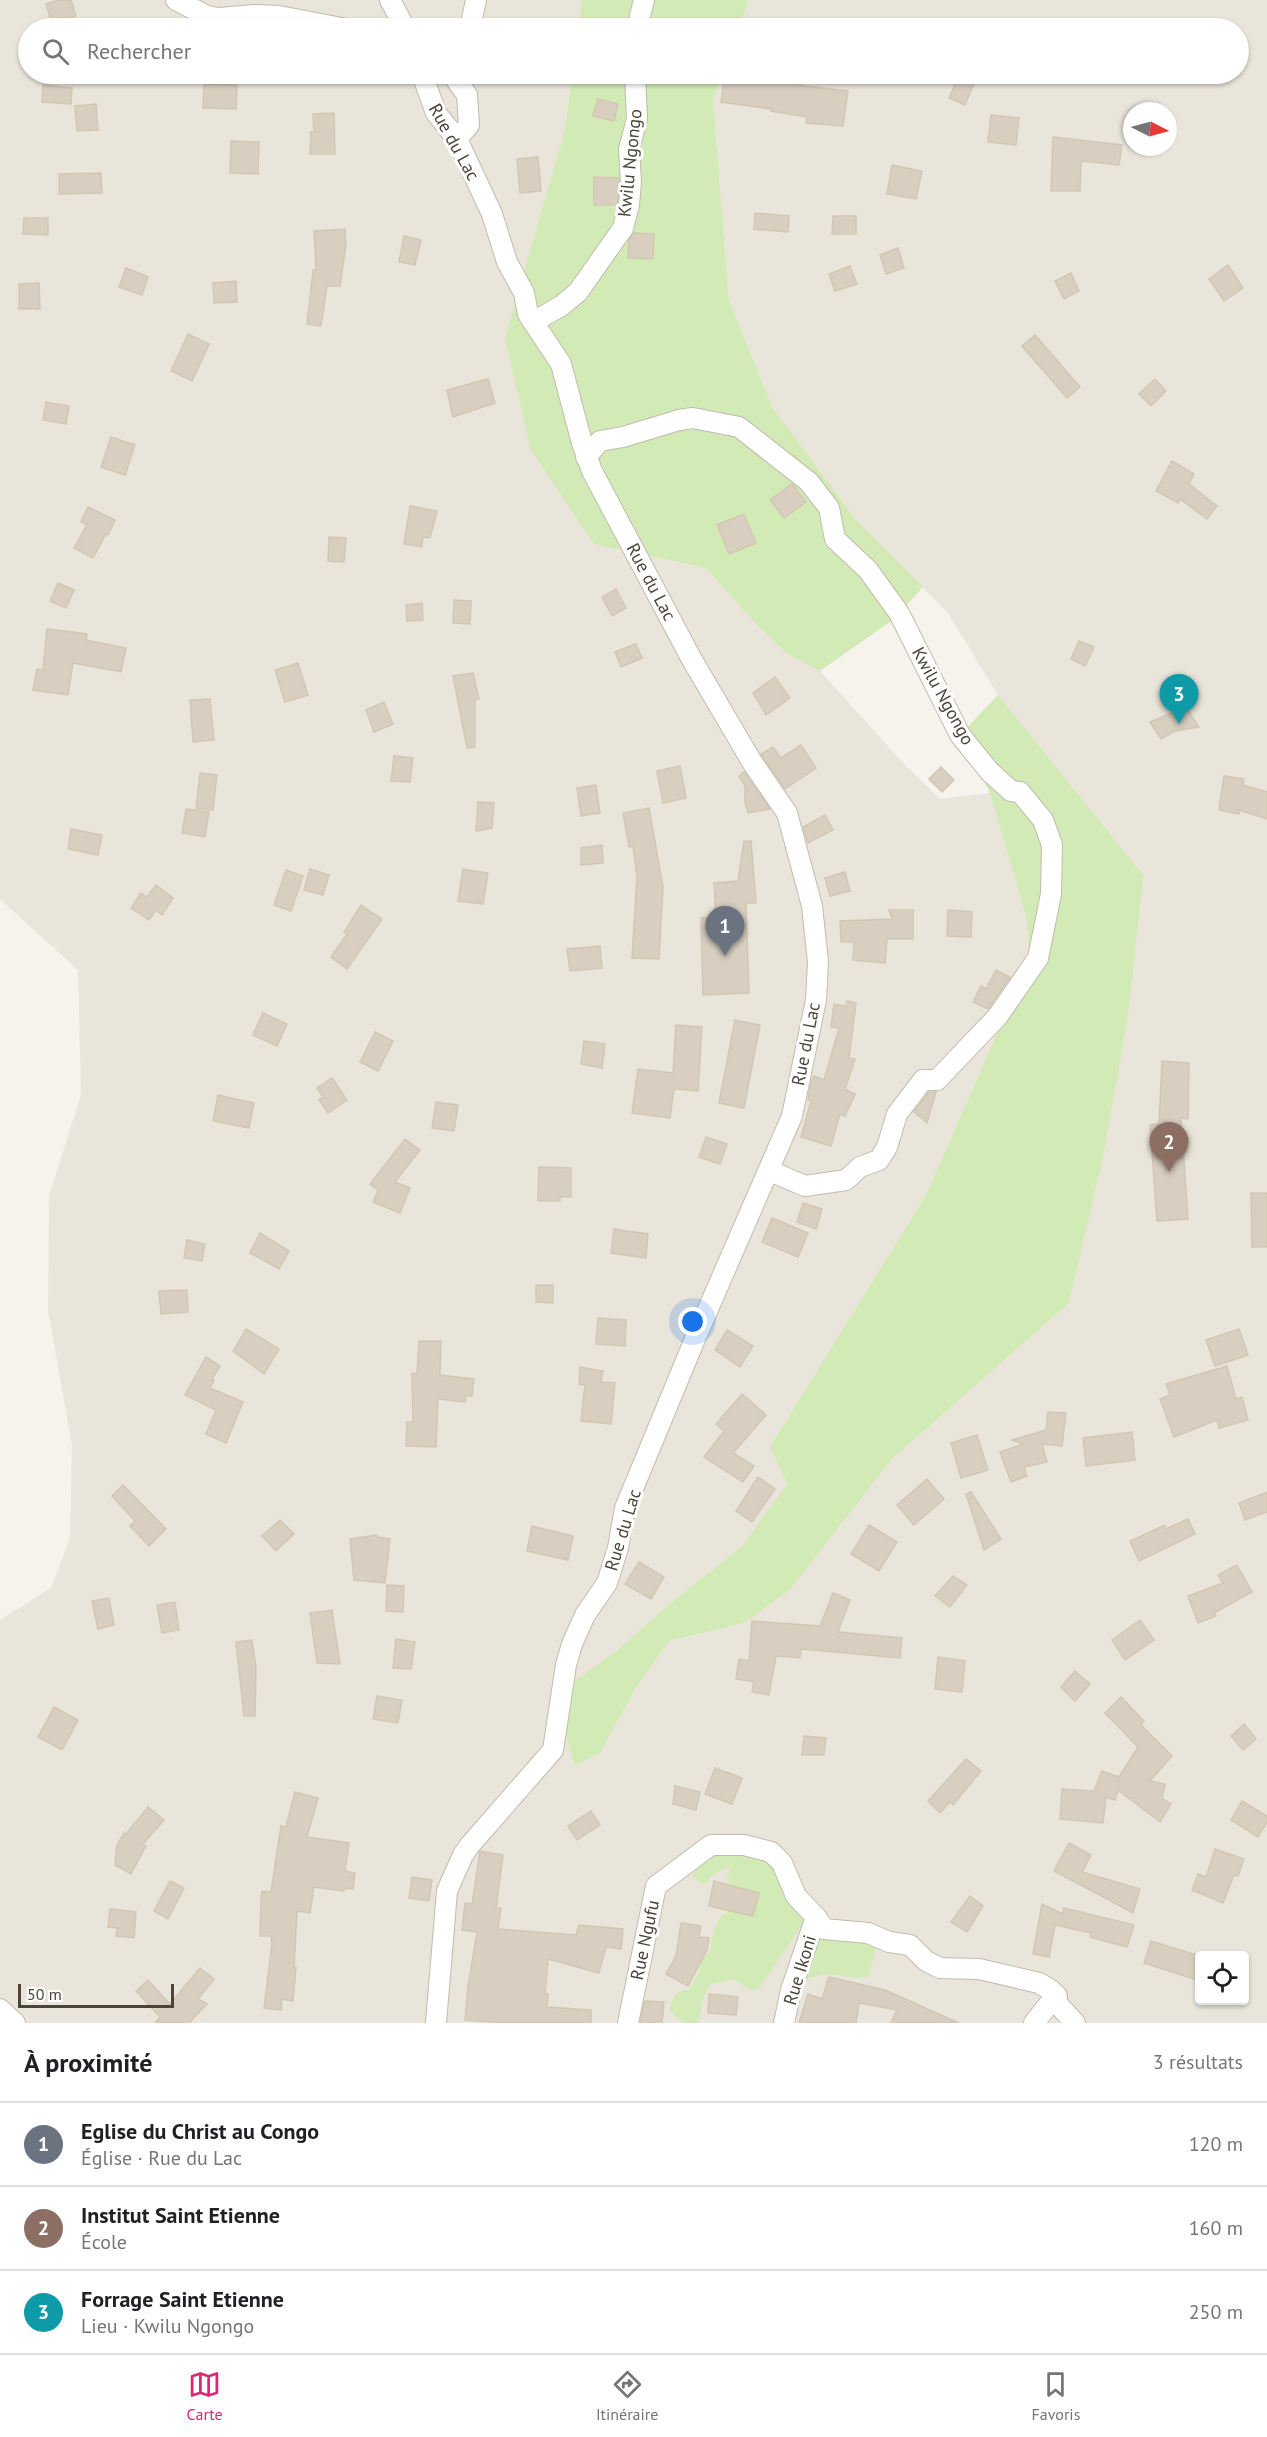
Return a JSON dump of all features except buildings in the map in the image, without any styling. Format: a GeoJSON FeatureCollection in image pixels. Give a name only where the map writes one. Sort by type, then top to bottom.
{"type":"FeatureCollection","features":[{"type":"Feature","properties":{"kind":"street"},"geometry":{"type":"LineString","coordinates":[[176,0],[207,16],[219,18],[255,15],[297,18]]}},
{"type":"Feature","properties":{"kind":"street"},"geometry":{"type":"LineString","coordinates":[[390,0],[400,18]]}},
{"type":"Feature","properties":{"kind":"street"},"geometry":{"type":"LineString","coordinates":[[472,18],[476,0]]}},
{"type":"Feature","properties":{"kind":"street"},"geometry":{"type":"LineString","coordinates":[[640,18],[645,0]]}},
{"type":"Feature","properties":{"kind":"street","name":"Rue du Lac"},"geometry":{"type":"LineString","coordinates":[[426,84],[436,113],[457,139],[492,214],[507,262],[522,287],[528,314],[552,349],[566,375],[586,457],[691,658],[752,762],[787,813],[797,843],[812,906],[818,962],[816,1000],[792,1116],[695,1339],[625,1508],[618,1548],[607,1583],[585,1615],[572,1644],[566,1665],[553,1750],[470,1845],[447,1891],[436,2023]]}},
{"type":"Feature","properties":{"kind":"street"},"geometry":{"type":"LineString","coordinates":[[457,139],[469,125],[467,95],[459,84]]}},
{"type":"Feature","properties":{"kind":"street","name":"Kwilu Ngongo"},"geometry":{"type":"LineString","coordinates":[[532,322],[561,306],[578,292],[623,228],[632,182],[629,150],[637,119],[635,84]]}},
{"type":"Feature","properties":{"kind":"street","name":"Kwilu Ngongo"},"geometry":{"type":"LineString","coordinates":[[586,457],[600,441],[693,418],[739,427],[809,482],[829,508],[836,539],[868,570],[899,613],[960,735],[990,772],[1011,791],[1020,792],[1043,820],[1052,845],[1051,894],[1038,958],[998,1016],[937,1080],[923,1080],[911,1093],[897,1114],[887,1147],[879,1160],[860,1167],[846,1180],[805,1186],[770,1171]]}},
{"type":"Feature","properties":{"kind":"street","name":"Rue Ngufu"},"geometry":{"type":"LineString","coordinates":[[628,2023],[656,1886],[711,1845],[744,1845],[771,1852],[782,1863],[796,1896],[824,1929],[868,1933],[889,1942],[910,1945],[926,1961],[940,1968],[979,1969],[1039,1983],[1051,1990],[1056,1996],[1053,1999]]}},
{"type":"Feature","properties":{"kind":"street","name":"Rue Ikoni"},"geometry":{"type":"LineString","coordinates":[[784,2023],[791,1990],[816,1917]]}},
{"type":"Feature","properties":{"kind":"street"},"geometry":{"type":"LineString","coordinates":[[1034,2023],[1053,1999],[1075,2023]]}},
{"type":"Feature","properties":{"kind":"street"},"geometry":{"type":"LineString","coordinates":[[0,2009],[15,2023]]}},
{"type":"Feature","properties":{"kind":"shaded area"},"geometry":{"type":"Polygon","coordinates":[[[0,0],[582,0],[579,18],[18,18],[18,84],[571,84],[565,130],[594,544],[706,568],[758,626],[786,653],[820,671],[904,764],[940,799],[990,793],[1027,920],[1030,979],[1006,1013],[926,1195],[771,1447],[787,1484],[742,1546],[673,1601],[615,1652],[576,1766],[600,1753],[636,1688],[669,1641],[744,1623],[790,1590],[891,1460],[1069,1303],[1103,1158],[1128,1017],[1142,875],[998,695],[947,612],[857,521],[773,408],[729,301],[713,100],[719,84],[1249,84],[1249,18],[743,18],[749,0],[1267,0],[1267,2023],[0,2023],[0,1620],[51,1588],[70,1538],[72,1445],[48,1311],[49,1196],[81,1095],[78,970],[0,899],[0,0]]]}},
{"type":"Feature","properties":{"kind":"green space"},"geometry":{"type":"Polygon","coordinates":[[[582,0],[749,0],[743,18],[579,18],[582,0]]]}},
{"type":"Feature","properties":{"kind":"green space"},"geometry":{"type":"Polygon","coordinates":[[[571,84],[719,84],[713,100],[729,301],[773,408],[857,521],[923,587],[894,619],[820,671],[786,653],[758,626],[706,568],[594,544],[531,450],[505,339],[565,130],[571,84]]]}},
{"type":"Feature","properties":{"kind":"green space"},"geometry":{"type":"Polygon","coordinates":[[[998,695],[1143,875],[1128,1017],[1103,1158],[1069,1303],[891,1460],[790,1590],[744,1623],[669,1641],[636,1688],[600,1753],[575,1766],[555,1695],[615,1652],[673,1601],[742,1546],[787,1484],[770,1447],[926,1195],[1006,1013],[1030,979],[1027,920],[990,793],[960,735],[998,695]]]}},
{"type":"Feature","properties":{"kind":"green space"},"geometry":{"type":"Polygon","coordinates":[[[731,1850],[771,1862],[803,1914],[804,1922],[759,1989],[752,1991],[733,1979],[709,1985],[702,2002],[699,2023],[683,2023],[669,2010],[678,1993],[689,1990],[699,1972],[700,1960],[710,1951],[713,1934],[721,1915],[727,1914],[733,1886],[727,1879],[730,1870],[726,1868],[713,1875],[704,1885],[692,1876],[702,1861],[731,1850]]]}},
{"type":"Feature","properties":{"kind":"green space"},"geometry":{"type":"Polygon","coordinates":[[[820,1933],[877,1943],[869,1976],[858,1978],[829,1974],[802,1979],[820,1933]]]}},
{"type":"Feature","properties":{"kind":"place","name":"Forrage Saint Etienne"},"geometry":{"type":"Point","coordinates":[1179,724]}},
{"type":"Feature","properties":{"kind":"place","name":"Eglise du Christ au Congo"},"geometry":{"type":"Point","coordinates":[725,956]}},
{"type":"Feature","properties":{"kind":"place","name":"Institut Saint Etienne"},"geometry":{"type":"Point","coordinates":[1169,1172]}}]}
